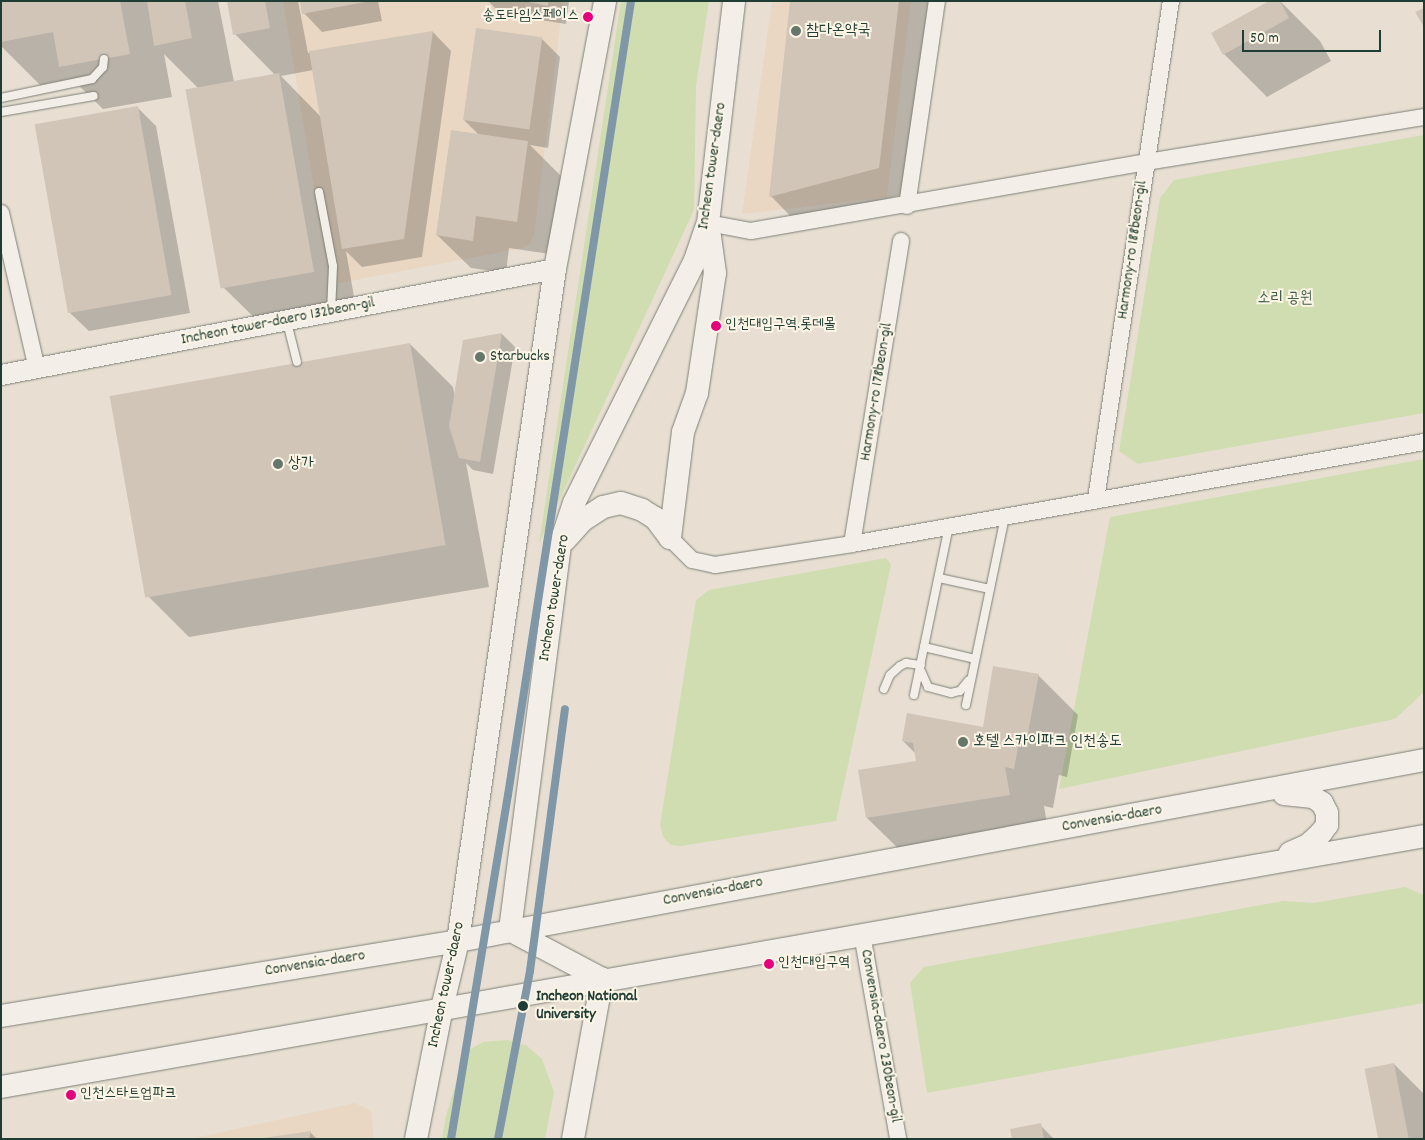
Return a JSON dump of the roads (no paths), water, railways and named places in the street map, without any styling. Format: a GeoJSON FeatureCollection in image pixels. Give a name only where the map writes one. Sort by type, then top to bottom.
{"type":"FeatureCollection","features":[{"type":"Feature","properties":{"kind":"main road","name":"Incheon tower-daero"},"geometry":{"type":"LineString","coordinates":[[416,1139],[442,1008],[458,941],[555,269],[605,1]]}},
{"type":"Feature","properties":{"kind":"main road","name":"Incheon tower-daero"},"geometry":{"type":"LineString","coordinates":[[510,930],[560,545],[574,503],[695,260],[708,223],[734,1]]}},
{"type":"Feature","properties":{"kind":"main road"},"geometry":{"type":"LineString","coordinates":[[670,538],[683,432],[697,393],[715,273],[708,223]]}},
{"type":"Feature","properties":{"kind":"main road"},"geometry":{"type":"LineString","coordinates":[[642,510],[658,509],[667,504],[676,491]]}},
{"type":"Feature","properties":{"kind":"main road"},"geometry":{"type":"LineString","coordinates":[[560,545],[584,520],[603,507],[622,503],[642,510],[655,518],[670,538]]}},
{"type":"Feature","properties":{"kind":"main road","name":"Convensia-daero"},"geometry":{"type":"LineString","coordinates":[[1,1016],[458,941],[1424,760]]}},
{"type":"Feature","properties":{"kind":"main road"},"geometry":{"type":"LineString","coordinates":[[1256,792],[1313,797],[1322,803],[1327,813],[1327,825],[1308,845],[1271,862]]}},
{"type":"Feature","properties":{"kind":"main road"},"geometry":{"type":"LineString","coordinates":[[1,1087],[602,979],[1424,836]]}},
{"type":"Feature","properties":{"kind":"main road"},"geometry":{"type":"LineString","coordinates":[[510,930],[602,979]]}},
{"type":"Feature","properties":{"kind":"main road"},"geometry":{"type":"LineString","coordinates":[[572,1139],[602,979]]}},
{"type":"Feature","properties":{"kind":"street"},"geometry":{"type":"LineString","coordinates":[[907,206],[937,1]]}},
{"type":"Feature","properties":{"kind":"street","name":"Harmony-ro 188beon-gil"},"geometry":{"type":"LineString","coordinates":[[1096,499],[1171,1]]}},
{"type":"Feature","properties":{"kind":"street"},"geometry":{"type":"LineString","coordinates":[[708,223],[751,232],[907,206],[1146,162],[1424,117]]}},
{"type":"Feature","properties":{"kind":"street"},"geometry":{"type":"LineString","coordinates":[[1,212],[37,369]]}},
{"type":"Feature","properties":{"kind":"street","name":"Harmony-ro 178beon-gil"},"geometry":{"type":"LineString","coordinates":[[852,544],[901,241]]}},
{"type":"Feature","properties":{"kind":"street","name":"Incheon tower-daero 132beon-gil"},"geometry":{"type":"LineString","coordinates":[[1,375],[555,269]]}},
{"type":"Feature","properties":{"kind":"street"},"geometry":{"type":"LineString","coordinates":[[670,538],[692,560],[715,565],[852,544],[1424,442]]}},
{"type":"Feature","properties":{"kind":"street","name":"Convensia-daero 230beon-gil"},"geometry":{"type":"LineString","coordinates":[[862,934],[898,1139]]}},
{"type":"Feature","properties":{"kind":"lane"},"geometry":{"type":"LineString","coordinates":[[1,98],[92,79],[103,67],[104,59]]}},
{"type":"Feature","properties":{"kind":"lane"},"geometry":{"type":"LineString","coordinates":[[1,112],[94,96]]}},
{"type":"Feature","properties":{"kind":"lane"},"geometry":{"type":"LineString","coordinates":[[319,192],[333,266],[331,312]]}},
{"type":"Feature","properties":{"kind":"lane"},"geometry":{"type":"LineString","coordinates":[[287,320],[297,362]]}},
{"type":"Feature","properties":{"kind":"lane"},"geometry":{"type":"LineString","coordinates":[[966,705],[1005,516]]}},
{"type":"Feature","properties":{"kind":"lane"},"geometry":{"type":"LineString","coordinates":[[914,695],[949,526]]}},
{"type":"Feature","properties":{"kind":"lane"},"geometry":{"type":"LineString","coordinates":[[939,578],[990,589]]}},
{"type":"Feature","properties":{"kind":"lane"},"geometry":{"type":"LineString","coordinates":[[924,647],[975,659]]}},
{"type":"Feature","properties":{"kind":"lane"},"geometry":{"type":"LineString","coordinates":[[921,662],[924,682],[928,687],[951,693],[960,691],[968,682],[973,670]]}},
{"type":"Feature","properties":{"kind":"lane"},"geometry":{"type":"LineString","coordinates":[[884,689],[890,675],[900,666],[906,663],[921,662]]}},
{"type":"Feature","properties":{"kind":"place","name":"송도타임스페이스"},"geometry":{"type":"Point","coordinates":[588,17]}},
{"type":"Feature","properties":{"kind":"place","name":"참다온약국"},"geometry":{"type":"Point","coordinates":[796,31]}},
{"type":"Feature","properties":{"kind":"place","name":"인천대입구역.롯데몰"},"geometry":{"type":"Point","coordinates":[716,326]}},
{"type":"Feature","properties":{"kind":"place","name":"Starbucks"},"geometry":{"type":"Point","coordinates":[480,357]}},
{"type":"Feature","properties":{"kind":"place","name":"상가"},"geometry":{"type":"Point","coordinates":[278,464]}},
{"type":"Feature","properties":{"kind":"place","name":"호텔 스카이파크 인천송도"},"geometry":{"type":"Point","coordinates":[963,742]}},
{"type":"Feature","properties":{"kind":"place","name":"인천대입구역"},"geometry":{"type":"Point","coordinates":[769,964]}},
{"type":"Feature","properties":{"kind":"place","name":"Incheon National University"},"geometry":{"type":"Point","coordinates":[523,1006]}},
{"type":"Feature","properties":{"kind":"place","name":"인천스타트업파크"},"geometry":{"type":"Point","coordinates":[71,1095]}},
{"type":"Feature","properties":{"kind":"park label","name":"소리 공원"},"geometry":{"type":"Point","coordinates":[1285,299]}}]}
